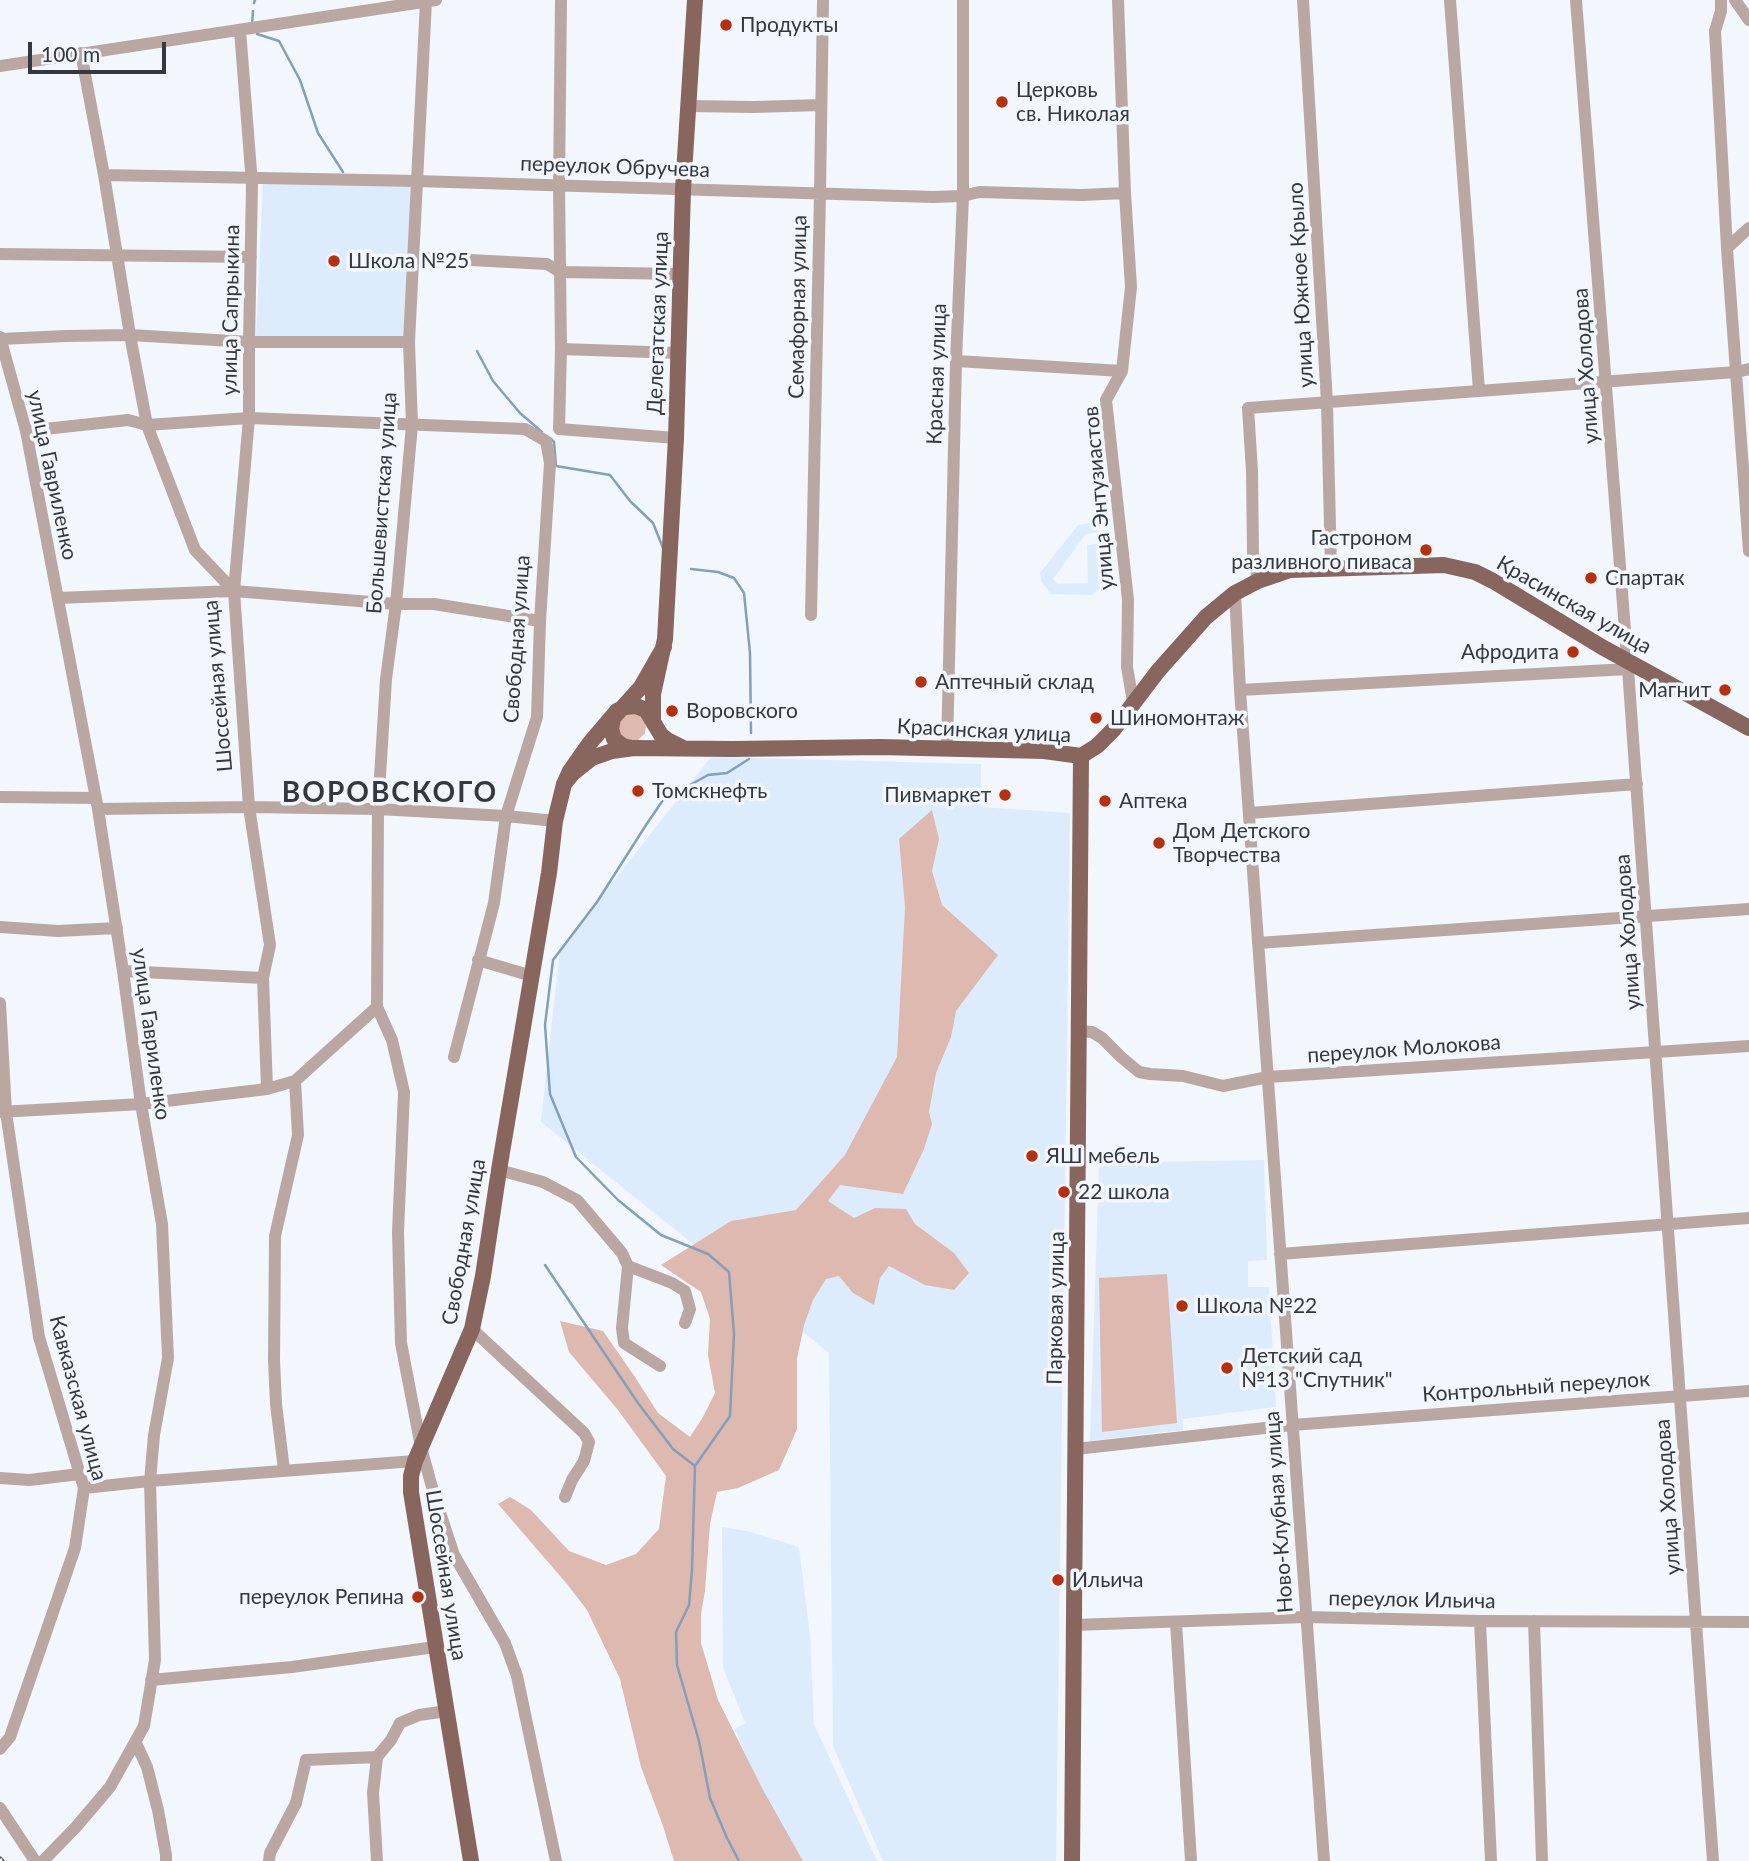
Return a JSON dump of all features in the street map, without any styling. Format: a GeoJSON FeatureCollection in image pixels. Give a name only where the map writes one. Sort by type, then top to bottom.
{"type":"FeatureCollection","features":[{"type":"Feature","properties":{"kind":"main road","name":"Делегатская улица"},"geometry":{"type":"LineString","coordinates":[[652,720],[653,694],[664,647],[676,438],[683,189],[695,0]]}},
{"type":"Feature","properties":{"kind":"main road","name":"Красинская улица"},"geometry":{"type":"LineString","coordinates":[[564,784],[592,758],[612,751],[634,748],[880,747],[1044,751],[1081,756],[1097,746],[1114,729],[1133,702],[1206,617],[1235,593],[1258,580],[1290,570],[1444,565],[1475,572],[1628,665],[1749,728]]}},
{"type":"Feature","properties":{"kind":"main road","name":"Делегатская улица"},"geometry":{"type":"LineString","coordinates":[[564,784],[578,760],[617,711],[641,687],[664,647]]}},
{"type":"Feature","properties":{"kind":"main road"},"geometry":{"type":"LineString","coordinates":[[652,720],[653,730],[649,741],[640,747],[623,746],[612,734],[611,724],[617,711],[636,706],[646,710],[652,720],[657,730],[667,740],[687,749]]}},
{"type":"Feature","properties":{"kind":"main road","name":"Парковая улица"},"geometry":{"type":"LineString","coordinates":[[1072,1861],[1081,756]]}},
{"type":"Feature","properties":{"kind":"main road","name":"Свободная улица"},"geometry":{"type":"LineString","coordinates":[[418,1454],[472,1329],[549,873],[555,821],[564,784]]}},
{"type":"Feature","properties":{"kind":"main road","name":"Шоссейная улица"},"geometry":{"type":"LineString","coordinates":[[418,1454],[411,1476],[411,1492],[471,1861]]}},
{"type":"Feature","properties":{"kind":"street"},"geometry":{"type":"LineString","coordinates":[[561,0],[559,429],[676,438]]}},
{"type":"Feature","properties":{"kind":"street","name":"Семафорная улица"},"geometry":{"type":"LineString","coordinates":[[811,615],[822,0]]}},
{"type":"Feature","properties":{"kind":"street","name":"Красная улица"},"geometry":{"type":"LineString","coordinates":[[947,749],[956,361],[963,195],[963,0]]}},
{"type":"Feature","properties":{"kind":"street","name":"улица Энтузиастов"},"geometry":{"type":"LineString","coordinates":[[1118,0],[1131,287],[1122,371],[1106,400],[1128,600],[1127,667],[1133,702]]}},
{"type":"Feature","properties":{"kind":"street","name":"улица Южное Крыло"},"geometry":{"type":"LineString","coordinates":[[1303,0],[1327,403],[1331,569]]}},
{"type":"Feature","properties":{"kind":"street"},"geometry":{"type":"LineString","coordinates":[[1450,0],[1479,391]]}},
{"type":"Feature","properties":{"kind":"street","name":"улица Холодова"},"geometry":{"type":"LineString","coordinates":[[1576,0],[1637,784],[1713,1861]]}},
{"type":"Feature","properties":{"kind":"street"},"geometry":{"type":"LineString","coordinates":[[1721,0],[1715,31],[1727,247],[1743,371],[1749,551]]}},
{"type":"Feature","properties":{"kind":"street"},"geometry":{"type":"LineString","coordinates":[[1735,0],[1749,20]]}},
{"type":"Feature","properties":{"kind":"street"},"geometry":{"type":"LineString","coordinates":[[0,66],[431,1]]}},
{"type":"Feature","properties":{"kind":"street","name":"Большевистская улица"},"geometry":{"type":"LineString","coordinates":[[377,1007],[378,809],[386,679],[396,604],[412,425],[409,342],[417,181],[431,1]]}},
{"type":"Feature","properties":{"kind":"street","name":"улица Сапрыкина"},"geometry":{"type":"LineString","coordinates":[[234,591],[249,418],[252,177],[240,30]]}},
{"type":"Feature","properties":{"kind":"street","name":"Шоссейная улица"},"geometry":{"type":"LineString","coordinates":[[80,53],[148,425],[195,551],[234,591],[249,807],[270,945],[263,978],[267,1089]]}},
{"type":"Feature","properties":{"kind":"street"},"geometry":{"type":"LineString","coordinates":[[688,106],[821,104]]}},
{"type":"Feature","properties":{"kind":"street","name":"переулок Обручева"},"geometry":{"type":"LineString","coordinates":[[104,175],[417,181],[933,197],[979,192],[1082,195],[1125,193]]}},
{"type":"Feature","properties":{"kind":"street"},"geometry":{"type":"LineString","coordinates":[[1727,247],[1749,228]]}},
{"type":"Feature","properties":{"kind":"street"},"geometry":{"type":"LineString","coordinates":[[0,254],[251,257]]}},
{"type":"Feature","properties":{"kind":"street"},"geometry":{"type":"LineString","coordinates":[[413,257],[547,264],[560,272],[681,274]]}},
{"type":"Feature","properties":{"kind":"street"},"geometry":{"type":"LineString","coordinates":[[0,338],[130,335],[249,342],[409,342]]}},
{"type":"Feature","properties":{"kind":"street","name":"улица Гавриленко"},"geometry":{"type":"LineString","coordinates":[[0,338],[26,431],[97,803],[141,1104],[162,1224],[168,1358],[154,1435],[150,1481],[155,1660],[144,1726],[110,1787],[76,1828],[43,1861]]}},
{"type":"Feature","properties":{"kind":"street"},"geometry":{"type":"LineString","coordinates":[[561,349],[679,353]]}},
{"type":"Feature","properties":{"kind":"street"},"geometry":{"type":"LineString","coordinates":[[956,361],[1122,371]]}},
{"type":"Feature","properties":{"kind":"street"},"geometry":{"type":"LineString","coordinates":[[1258,580],[1253,554],[1248,408],[1743,371]]}},
{"type":"Feature","properties":{"kind":"street"},"geometry":{"type":"LineString","coordinates":[[26,431],[128,420],[148,425],[249,418],[412,425]]}},
{"type":"Feature","properties":{"kind":"street","name":"Свободная улица"},"geometry":{"type":"LineString","coordinates":[[412,425],[525,429],[546,441],[550,463],[537,717],[506,816],[494,904],[454,1057]]}},
{"type":"Feature","properties":{"kind":"street"},"geometry":{"type":"LineString","coordinates":[[58,598],[234,591],[396,604],[435,604],[540,621]]}},
{"type":"Feature","properties":{"kind":"street"},"geometry":{"type":"LineString","coordinates":[[1235,593],[1268,1077]]}},
{"type":"Feature","properties":{"kind":"street"},"geometry":{"type":"LineString","coordinates":[[1240,691],[1628,665]]}},
{"type":"Feature","properties":{"kind":"street"},"geometry":{"type":"LineString","coordinates":[[1249,813],[1637,784]]}},
{"type":"Feature","properties":{"kind":"street"},"geometry":{"type":"LineString","coordinates":[[0,797],[97,803],[378,809],[555,821]]}},
{"type":"Feature","properties":{"kind":"street"},"geometry":{"type":"LineString","coordinates":[[1258,943],[1749,909]]}},
{"type":"Feature","properties":{"kind":"street"},"geometry":{"type":"LineString","coordinates":[[0,927],[58,931],[117,928]]}},
{"type":"Feature","properties":{"kind":"street"},"geometry":{"type":"LineString","coordinates":[[478,960],[532,976]]}},
{"type":"Feature","properties":{"kind":"street"},"geometry":{"type":"LineString","coordinates":[[123,971],[263,978]]}},
{"type":"Feature","properties":{"kind":"street","name":"Кавказская улица"},"geometry":{"type":"LineString","coordinates":[[0,1003],[3,1112],[39,1338],[84,1488],[75,1548],[10,1737],[0,1749]]}},
{"type":"Feature","properties":{"kind":"street"},"geometry":{"type":"LineString","coordinates":[[3,1112],[141,1104],[267,1089],[295,1081],[377,1007]]}},
{"type":"Feature","properties":{"kind":"street","name":"Шоссейная улица"},"geometry":{"type":"LineString","coordinates":[[377,1007],[391,1040],[404,1091],[398,1232],[401,1343],[418,1454]]}},
{"type":"Feature","properties":{"kind":"street","name":"переулок Молокова"},"geometry":{"type":"LineString","coordinates":[[1079,1031],[1092,1032],[1102,1038],[1121,1058],[1144,1074],[1183,1076],[1223,1086],[1268,1077],[1749,1046]]}},
{"type":"Feature","properties":{"kind":"street","name":"Ново-Клубная улица"},"geometry":{"type":"LineString","coordinates":[[1268,1077],[1324,1861]]}},
{"type":"Feature","properties":{"kind":"street"},"geometry":{"type":"LineString","coordinates":[[284,1470],[274,1360],[275,1236],[298,1135],[295,1081]]}},
{"type":"Feature","properties":{"kind":"street"},"geometry":{"type":"LineString","coordinates":[[499,1170],[542,1182],[577,1200],[622,1253],[628,1266],[622,1328],[624,1343],[660,1366]]}},
{"type":"Feature","properties":{"kind":"street"},"geometry":{"type":"LineString","coordinates":[[1280,1254],[1749,1218]]}},
{"type":"Feature","properties":{"kind":"street"},"geometry":{"type":"LineString","coordinates":[[628,1266],[673,1283],[685,1291],[690,1309],[685,1323]]}},
{"type":"Feature","properties":{"kind":"street"},"geometry":{"type":"LineString","coordinates":[[472,1329],[584,1433],[589,1442],[584,1461],[565,1497]]}},
{"type":"Feature","properties":{"kind":"street","name":"Контрольный переулок"},"geometry":{"type":"LineString","coordinates":[[1076,1449],[1293,1425],[1749,1391]]}},
{"type":"Feature","properties":{"kind":"street"},"geometry":{"type":"LineString","coordinates":[[84,1488],[284,1470],[418,1454],[454,1555],[505,1643],[517,1676],[556,1861]]}},
{"type":"Feature","properties":{"kind":"street"},"geometry":{"type":"LineString","coordinates":[[0,1478],[29,1480],[80,1474]]}},
{"type":"Feature","properties":{"kind":"street","name":"переулок Ильича"},"geometry":{"type":"LineString","coordinates":[[1074,1625],[1306,1617],[1749,1622]]}},
{"type":"Feature","properties":{"kind":"street"},"geometry":{"type":"LineString","coordinates":[[1480,1621],[1490,1861]]}},
{"type":"Feature","properties":{"kind":"street"},"geometry":{"type":"LineString","coordinates":[[1534,1621],[1542,1861]]}},
{"type":"Feature","properties":{"kind":"street"},"geometry":{"type":"LineString","coordinates":[[1176,1622],[1191,1861]]}},
{"type":"Feature","properties":{"kind":"street"},"geometry":{"type":"LineString","coordinates":[[151,1681],[292,1667],[435,1647]]}},
{"type":"Feature","properties":{"kind":"street"},"geometry":{"type":"LineString","coordinates":[[377,1861],[373,1793],[377,1757],[400,1723],[419,1715],[447,1711]]}},
{"type":"Feature","properties":{"kind":"street"},"geometry":{"type":"LineString","coordinates":[[136,1743],[158,1810],[166,1861]]}},
{"type":"Feature","properties":{"kind":"street"},"geometry":{"type":"LineString","coordinates":[[269,1861],[270,1853],[296,1803],[306,1760],[377,1757]]}},
{"type":"Feature","properties":{"kind":"street"},"geometry":{"type":"LineString","coordinates":[[0,1808],[35,1861]]}},
{"type":"Feature","properties":{"kind":"shaded area","name":"Школа №25"},"geometry":{"type":"Polygon","coordinates":[[[263,182],[413,185],[405,339],[256,337],[263,182]]]}},
{"type":"Feature","properties":{"kind":"shaded area"},"geometry":{"type":"Polygon","coordinates":[[[1095,522],[1099,532],[1086,534],[1053,579],[1058,584],[1088,583],[1087,545],[1096,544],[1099,589],[1092,595],[1051,594],[1041,581],[1040,573],[1078,525],[1095,522]]]}},
{"type":"Feature","properties":{"kind":"shaded area"},"geometry":{"type":"Polygon","coordinates":[[[626,712],[640,715],[646,723],[645,733],[632,742],[619,736],[617,722],[626,712]]]}},
{"type":"Feature","properties":{"kind":"shaded area"},"geometry":{"type":"Polygon","coordinates":[[[711,757],[981,764],[981,807],[1070,813],[1056,1861],[883,1861],[833,1746],[829,1353],[541,1122],[560,949],[711,757]]]}},
{"type":"Feature","properties":{"kind":"shaded area"},"geometry":{"type":"Polygon","coordinates":[[[932,810],[939,839],[932,871],[942,905],[998,955],[956,1011],[951,1037],[936,1073],[929,1112],[932,1124],[924,1149],[903,1194],[840,1185],[828,1201],[854,1218],[875,1208],[906,1209],[915,1224],[954,1253],[969,1273],[954,1290],[925,1285],[889,1266],[880,1278],[874,1305],[853,1293],[839,1276],[826,1279],[813,1300],[804,1325],[797,1359],[797,1429],[779,1470],[738,1488],[717,1492],[710,1524],[701,1614],[701,1643],[718,1700],[763,1790],[803,1861],[674,1861],[641,1767],[620,1679],[587,1610],[498,1504],[510,1497],[531,1510],[569,1551],[606,1565],[636,1554],[659,1529],[666,1476],[618,1410],[569,1352],[560,1321],[603,1331],[658,1413],[690,1437],[715,1393],[708,1355],[710,1319],[701,1292],[661,1265],[731,1221],[796,1210],[845,1155],[897,1057],[905,907],[899,839],[932,810]]]}},
{"type":"Feature","properties":{"kind":"shaded area","name":"Школа №22"},"geometry":{"type":"Polygon","coordinates":[[[1264,1160],[1267,1260],[1248,1261],[1248,1287],[1269,1287],[1276,1407],[1183,1419],[1183,1430],[1090,1441],[1099,1163],[1264,1160]]]}},
{"type":"Feature","properties":{"kind":"shaded area"},"geometry":{"type":"Polygon","coordinates":[[[1167,1274],[1177,1423],[1102,1432],[1099,1278],[1167,1274]]]}},
{"type":"Feature","properties":{"kind":"shaded area"},"geometry":{"type":"Polygon","coordinates":[[[722,1527],[747,1531],[799,1547],[810,1636],[814,1724],[877,1861],[800,1861],[763,1796],[735,1729],[745,1723],[723,1667],[722,1527]]]}},
{"type":"Feature","properties":{"kind":"waterway"},"geometry":{"type":"LineString","coordinates":[[252,25],[253,11]]}},
{"type":"Feature","properties":{"kind":"waterway"},"geometry":{"type":"LineString","coordinates":[[257,34],[279,41],[300,80],[318,133],[343,172]]}},
{"type":"Feature","properties":{"kind":"waterway"},"geometry":{"type":"LineString","coordinates":[[477,351],[493,381],[520,413],[542,432]]}},
{"type":"Feature","properties":{"kind":"waterway"},"geometry":{"type":"LineString","coordinates":[[550,438],[554,442],[556,466],[610,475],[630,501],[653,523],[663,548]]}},
{"type":"Feature","properties":{"kind":"waterway"},"geometry":{"type":"LineString","coordinates":[[691,569],[718,572],[734,578],[744,593],[750,653],[751,733]]}},
{"type":"Feature","properties":{"kind":"waterway"},"geometry":{"type":"LineString","coordinates":[[695,1466],[730,1416],[734,1334],[729,1272],[708,1254],[661,1235],[618,1200],[576,1157],[550,1094],[545,1025],[553,960],[597,902],[663,800],[708,775],[727,773],[749,759]]}},
{"type":"Feature","properties":{"kind":"waterway"},"geometry":{"type":"LineString","coordinates":[[545,1265],[638,1403],[673,1449],[695,1466],[689,1605],[676,1632],[677,1665],[699,1741],[710,1798],[739,1861]]}},
{"type":"Feature","properties":{"kind":"place","name":"Продукты"},"geometry":{"type":"Point","coordinates":[726,25]}},
{"type":"Feature","properties":{"kind":"place","name":"Церковь св. Николая"},"geometry":{"type":"Point","coordinates":[1002,102]}},
{"type":"Feature","properties":{"kind":"place","name":"Школа №25"},"geometry":{"type":"Point","coordinates":[334,261]}},
{"type":"Feature","properties":{"kind":"place","name":"Гастроном разливного пиваса"},"geometry":{"type":"Point","coordinates":[1426,550]}},
{"type":"Feature","properties":{"kind":"place","name":"Спартак"},"geometry":{"type":"Point","coordinates":[1591,578]}},
{"type":"Feature","properties":{"kind":"place","name":"Афродита"},"geometry":{"type":"Point","coordinates":[1573,652]}},
{"type":"Feature","properties":{"kind":"place","name":"Аптечный склад"},"geometry":{"type":"Point","coordinates":[921,682]}},
{"type":"Feature","properties":{"kind":"place","name":"Магнит"},"geometry":{"type":"Point","coordinates":[1725,690]}},
{"type":"Feature","properties":{"kind":"place","name":"Воровского"},"geometry":{"type":"Point","coordinates":[672,711]}},
{"type":"Feature","properties":{"kind":"place","name":"Шиномонтаж"},"geometry":{"type":"Point","coordinates":[1096,718]}},
{"type":"Feature","properties":{"kind":"place","name":"Томскнефть"},"geometry":{"type":"Point","coordinates":[638,791]}},
{"type":"Feature","properties":{"kind":"place","name":"Пивмаркет"},"geometry":{"type":"Point","coordinates":[1005,795]}},
{"type":"Feature","properties":{"kind":"place","name":"Аптека"},"geometry":{"type":"Point","coordinates":[1105,801]}},
{"type":"Feature","properties":{"kind":"place","name":"Дом Детского Творчества"},"geometry":{"type":"Point","coordinates":[1159,843]}},
{"type":"Feature","properties":{"kind":"place","name":"ЯШ мебель"},"geometry":{"type":"Point","coordinates":[1032,1156]}},
{"type":"Feature","properties":{"kind":"place","name":"22 школа"},"geometry":{"type":"Point","coordinates":[1064,1192]}},
{"type":"Feature","properties":{"kind":"place","name":"Школа №22"},"geometry":{"type":"Point","coordinates":[1182,1306]}},
{"type":"Feature","properties":{"kind":"place","name":"Детский сад №13 \"Спутник\""},"geometry":{"type":"Point","coordinates":[1227,1368]}},
{"type":"Feature","properties":{"kind":"place","name":"Ильича"},"geometry":{"type":"Point","coordinates":[1058,1580]}},
{"type":"Feature","properties":{"kind":"place","name":"переулок Репина"},"geometry":{"type":"Point","coordinates":[418,1597]}},
{"type":"Feature","properties":{"kind":"district","name":"ВОРОВСКОГО"},"geometry":{"type":"Point","coordinates":[390,793]}}]}
